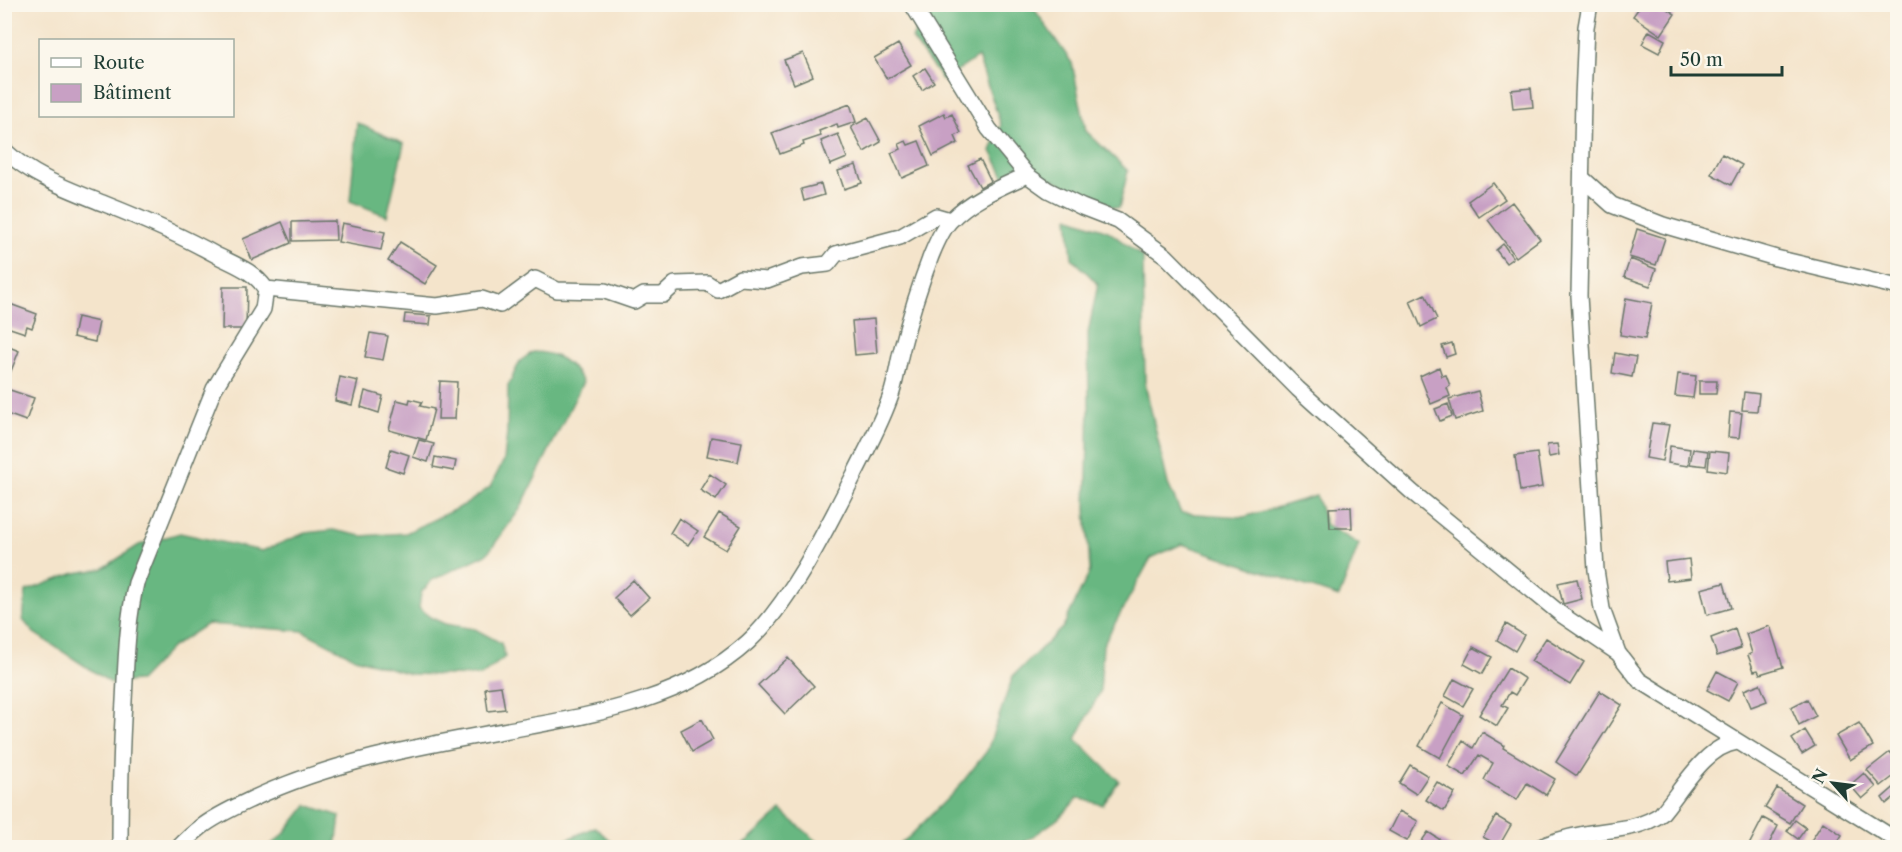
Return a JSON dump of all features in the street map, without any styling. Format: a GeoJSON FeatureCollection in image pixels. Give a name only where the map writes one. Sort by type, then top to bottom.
{"type":"FeatureCollection","features":[{"type":"Feature","properties":{"kind":"street"},"geometry":{"type":"LineString","coordinates":[[912,4],[989,129],[1027,175],[1056,194],[1118,221],[1166,256],[1298,389],[1412,492],[1562,615],[1618,653]]}},
{"type":"Feature","properties":{"kind":"street"},"geometry":{"type":"LineString","coordinates":[[1590,4],[1586,27],[1584,69],[1579,296],[1596,570],[1602,609],[1618,653],[1639,680],[1898,842]]}},
{"type":"Feature","properties":{"kind":"street"},"geometry":{"type":"LineString","coordinates":[[4,150],[48,182],[205,248],[256,276],[266,289],[263,309],[259,317],[214,389],[136,583],[125,675],[120,848]]}},
{"type":"Feature","properties":{"kind":"street"},"geometry":{"type":"LineString","coordinates":[[178,848],[202,826],[242,803],[286,783],[342,765],[401,751],[600,713],[650,699],[695,679],[723,663],[750,640],[783,601],[844,495],[877,430],[892,392],[909,322],[925,271],[936,243],[950,220],[979,198],[1027,175]]}},
{"type":"Feature","properties":{"kind":"street"},"geometry":{"type":"LineString","coordinates":[[1582,178],[1612,205],[1663,225],[1776,258],[1898,287]]}},
{"type":"Feature","properties":{"kind":"street"},"geometry":{"type":"LineString","coordinates":[[266,289],[437,306],[482,298],[500,305],[535,279],[557,290],[605,291],[634,301],[644,295],[663,294],[675,284],[707,283],[718,290],[740,278],[767,280],[802,267],[828,264],[836,254],[900,237],[936,216],[950,220]]}},
{"type":"Feature","properties":{"kind":"street"},"geometry":{"type":"LineString","coordinates":[[1538,848],[1574,836],[1634,827],[1651,822],[1661,814],[1711,753],[1725,743],[1737,742]]}},
{"type":"Feature","properties":{"kind":"green space"},"geometry":{"type":"Polygon","coordinates":[[[929,5],[1033,5],[1072,63],[1086,131],[1128,171],[1119,208],[1108,206],[1039,173],[1004,176],[991,151],[1001,125],[978,57],[943,81],[912,39],[929,5]]]}},
{"type":"Feature","properties":{"kind":"green space"},"geometry":{"type":"Polygon","coordinates":[[[357,123],[404,144],[387,216],[350,201],[357,123]]]}},
{"type":"Feature","properties":{"kind":"green space"},"geometry":{"type":"Polygon","coordinates":[[[1068,217],[1108,231],[1143,257],[1145,384],[1168,484],[1181,513],[1244,517],[1316,496],[1326,525],[1359,544],[1339,597],[1182,544],[1151,558],[1103,645],[1100,692],[1076,739],[1119,781],[1103,805],[1078,798],[1059,818],[1018,847],[956,844],[954,847],[895,848],[957,789],[987,751],[1013,676],[1063,627],[1090,571],[1086,508],[1089,407],[1088,333],[1098,284],[1072,258],[1068,217]]]}},
{"type":"Feature","properties":{"kind":"green space"},"geometry":{"type":"Polygon","coordinates":[[[533,352],[556,356],[568,364],[583,382],[520,509],[487,554],[432,580],[421,593],[419,608],[430,617],[445,624],[475,629],[501,643],[505,657],[481,676],[410,674],[355,658],[303,631],[207,624],[172,647],[139,681],[111,683],[34,633],[23,620],[26,591],[75,573],[102,569],[139,545],[180,533],[262,551],[305,533],[333,530],[362,536],[406,533],[466,504],[490,487],[504,460],[508,386],[520,361],[533,352]]]}},
{"type":"Feature","properties":{"kind":"green space"},"geometry":{"type":"Polygon","coordinates":[[[307,805],[340,816],[336,847],[268,847],[284,834],[307,805]]]}},
{"type":"Feature","properties":{"kind":"green space"},"geometry":{"type":"Polygon","coordinates":[[[781,811],[824,847],[737,847],[747,842],[781,811]]]}},
{"type":"Feature","properties":{"kind":"green space"},"geometry":{"type":"Polygon","coordinates":[[[595,827],[617,847],[550,847],[595,827]]]}},
{"type":"Feature","properties":{"kind":"building"},"geometry":{"type":"Polygon","coordinates":[[[1641,5],[1661,5],[1675,14],[1661,35],[1633,16],[1641,5]]]}},
{"type":"Feature","properties":{"kind":"building"},"geometry":{"type":"Polygon","coordinates":[[[1649,31],[1665,40],[1659,53],[1642,44],[1649,31]]]}},
{"type":"Feature","properties":{"kind":"building"},"geometry":{"type":"Polygon","coordinates":[[[898,44],[911,65],[887,79],[874,58],[898,44]]]}},
{"type":"Feature","properties":{"kind":"building"},"geometry":{"type":"Polygon","coordinates":[[[803,53],[813,76],[794,84],[784,60],[803,53]]]}},
{"type":"Feature","properties":{"kind":"building"},"geometry":{"type":"Polygon","coordinates":[[[925,68],[934,82],[922,90],[913,76],[925,68]]]}},
{"type":"Feature","properties":{"kind":"building"},"geometry":{"type":"Polygon","coordinates":[[[1531,88],[1533,107],[1513,109],[1511,90],[1531,88]]]}},
{"type":"Feature","properties":{"kind":"building"},"geometry":{"type":"Polygon","coordinates":[[[850,104],[856,122],[838,128],[837,124],[819,131],[821,136],[780,154],[772,133],[850,104]]]}},
{"type":"Feature","properties":{"kind":"building"},"geometry":{"type":"Polygon","coordinates":[[[944,113],[946,117],[952,114],[961,133],[955,136],[958,143],[933,156],[919,126],[944,113]]]}},
{"type":"Feature","properties":{"kind":"building"},"geometry":{"type":"Polygon","coordinates":[[[868,118],[881,142],[864,152],[851,127],[868,118]]]}},
{"type":"Feature","properties":{"kind":"building"},"geometry":{"type":"Polygon","coordinates":[[[838,134],[847,158],[830,165],[821,141],[838,134]]]}},
{"type":"Feature","properties":{"kind":"building"},"geometry":{"type":"Polygon","coordinates":[[[906,141],[908,145],[919,141],[929,166],[902,178],[891,153],[901,149],[899,144],[906,141]]]}},
{"type":"Feature","properties":{"kind":"building"},"geometry":{"type":"Polygon","coordinates":[[[1722,154],[1742,165],[1731,185],[1711,174],[1722,154]]]}},
{"type":"Feature","properties":{"kind":"building"},"geometry":{"type":"Polygon","coordinates":[[[980,159],[991,181],[980,187],[968,165],[980,159]]]}},
{"type":"Feature","properties":{"kind":"building"},"geometry":{"type":"Polygon","coordinates":[[[856,165],[862,183],[844,189],[838,171],[856,165]]]}},
{"type":"Feature","properties":{"kind":"building"},"geometry":{"type":"Polygon","coordinates":[[[1493,183],[1505,199],[1479,217],[1468,201],[1493,183]]]}},
{"type":"Feature","properties":{"kind":"building"},"geometry":{"type":"Polygon","coordinates":[[[821,184],[824,195],[804,201],[801,189],[821,184]]]}},
{"type":"Feature","properties":{"kind":"building"},"geometry":{"type":"Polygon","coordinates":[[[1512,202],[1540,239],[1516,257],[1488,220],[1512,202]]]}},
{"type":"Feature","properties":{"kind":"building"},"geometry":{"type":"Polygon","coordinates":[[[335,221],[336,240],[292,241],[292,222],[335,221]]]}},
{"type":"Feature","properties":{"kind":"building"},"geometry":{"type":"Polygon","coordinates":[[[282,222],[291,243],[252,260],[243,239],[282,222]]]}},
{"type":"Feature","properties":{"kind":"building"},"geometry":{"type":"Polygon","coordinates":[[[342,223],[385,232],[381,250],[338,242],[342,223]]]}},
{"type":"Feature","properties":{"kind":"building"},"geometry":{"type":"Polygon","coordinates":[[[1637,229],[1665,238],[1656,265],[1629,257],[1637,229]]]}},
{"type":"Feature","properties":{"kind":"building"},"geometry":{"type":"Polygon","coordinates":[[[400,242],[437,265],[425,284],[388,261],[400,242]]]}},
{"type":"Feature","properties":{"kind":"building"},"geometry":{"type":"Polygon","coordinates":[[[1503,244],[1513,258],[1506,263],[1496,250],[1503,244]]]}},
{"type":"Feature","properties":{"kind":"building"},"geometry":{"type":"Polygon","coordinates":[[[1630,259],[1656,269],[1650,286],[1624,277],[1630,259]]]}},
{"type":"Feature","properties":{"kind":"building"},"geometry":{"type":"Polygon","coordinates":[[[223,287],[247,287],[246,329],[222,329],[223,287]]]}},
{"type":"Feature","properties":{"kind":"building"},"geometry":{"type":"Polygon","coordinates":[[[1425,294],[1437,319],[1421,327],[1410,301],[1425,294]]]}},
{"type":"Feature","properties":{"kind":"building"},"geometry":{"type":"Polygon","coordinates":[[[1626,298],[1652,303],[1645,339],[1620,335],[1626,298]]]}},
{"type":"Feature","properties":{"kind":"building"},"geometry":{"type":"Polygon","coordinates":[[[10,304],[37,314],[32,328],[27,326],[25,333],[4,326],[10,304]]]}},
{"type":"Feature","properties":{"kind":"building"},"geometry":{"type":"Polygon","coordinates":[[[405,314],[431,316],[430,325],[404,323],[405,314]]]}},
{"type":"Feature","properties":{"kind":"building"},"geometry":{"type":"Polygon","coordinates":[[[77,317],[99,322],[95,342],[73,337],[77,317]]]}},
{"type":"Feature","properties":{"kind":"building"},"geometry":{"type":"Polygon","coordinates":[[[874,319],[877,353],[855,355],[852,321],[874,319]]]}},
{"type":"Feature","properties":{"kind":"building"},"geometry":{"type":"Polygon","coordinates":[[[370,333],[388,336],[383,360],[365,357],[370,333]]]}},
{"type":"Feature","properties":{"kind":"building"},"geometry":{"type":"Polygon","coordinates":[[[1452,343],[1455,354],[1446,357],[1442,346],[1452,343]]]}},
{"type":"Feature","properties":{"kind":"building"},"geometry":{"type":"Polygon","coordinates":[[[4,345],[19,351],[9,376],[4,374],[4,345]]]}},
{"type":"Feature","properties":{"kind":"building"},"geometry":{"type":"Polygon","coordinates":[[[1615,353],[1636,357],[1632,377],[1612,373],[1615,353]]]}},
{"type":"Feature","properties":{"kind":"building"},"geometry":{"type":"Polygon","coordinates":[[[1439,367],[1442,376],[1446,375],[1450,386],[1447,388],[1450,396],[1431,404],[1420,376],[1439,367]]]}},
{"type":"Feature","properties":{"kind":"building"},"geometry":{"type":"Polygon","coordinates":[[[1678,374],[1696,376],[1693,398],[1675,396],[1678,374]]]}},
{"type":"Feature","properties":{"kind":"building"},"geometry":{"type":"Polygon","coordinates":[[[340,377],[358,381],[352,405],[335,401],[340,377]]]}},
{"type":"Feature","properties":{"kind":"building"},"geometry":{"type":"Polygon","coordinates":[[[440,381],[457,382],[455,419],[438,419],[440,381]]]}},
{"type":"Feature","properties":{"kind":"building"},"geometry":{"type":"Polygon","coordinates":[[[1699,381],[1717,381],[1716,394],[1699,394],[1699,381]]]}},
{"type":"Feature","properties":{"kind":"building"},"geometry":{"type":"Polygon","coordinates":[[[10,390],[34,398],[26,421],[4,413],[10,390]]]}},
{"type":"Feature","properties":{"kind":"building"},"geometry":{"type":"Polygon","coordinates":[[[365,391],[383,396],[379,413],[361,407],[365,391]]]}},
{"type":"Feature","properties":{"kind":"building"},"geometry":{"type":"Polygon","coordinates":[[[1478,391],[1483,411],[1455,420],[1449,399],[1478,391]]]}},
{"type":"Feature","properties":{"kind":"building"},"geometry":{"type":"Polygon","coordinates":[[[1744,392],[1759,394],[1757,411],[1742,410],[1744,392]]]}},
{"type":"Feature","properties":{"kind":"building"},"geometry":{"type":"Polygon","coordinates":[[[410,399],[422,402],[420,406],[434,409],[426,440],[389,430],[397,400],[409,403],[410,399]]]}},
{"type":"Feature","properties":{"kind":"building"},"geometry":{"type":"Polygon","coordinates":[[[1448,404],[1452,416],[1440,421],[1435,409],[1448,404]]]}},
{"type":"Feature","properties":{"kind":"building"},"geometry":{"type":"Polygon","coordinates":[[[1730,412],[1742,413],[1739,438],[1728,437],[1730,412]]]}},
{"type":"Feature","properties":{"kind":"building"},"geometry":{"type":"Polygon","coordinates":[[[1652,423],[1669,425],[1662,461],[1646,458],[1652,423]]]}},
{"type":"Feature","properties":{"kind":"building"},"geometry":{"type":"Polygon","coordinates":[[[711,437],[742,442],[738,462],[707,456],[711,437]]]}},
{"type":"Feature","properties":{"kind":"building"},"geometry":{"type":"Polygon","coordinates":[[[419,440],[434,444],[428,462],[413,457],[419,440]]]}},
{"type":"Feature","properties":{"kind":"building"},"geometry":{"type":"Polygon","coordinates":[[[1557,444],[1559,455],[1549,457],[1547,445],[1557,444]]]}},
{"type":"Feature","properties":{"kind":"building"},"geometry":{"type":"Polygon","coordinates":[[[1670,446],[1690,449],[1688,466],[1668,463],[1670,446]]]}},
{"type":"Feature","properties":{"kind":"building"},"geometry":{"type":"Polygon","coordinates":[[[391,449],[409,455],[403,473],[386,467],[391,449]]]}},
{"type":"Feature","properties":{"kind":"building"},"geometry":{"type":"Polygon","coordinates":[[[1693,449],[1708,451],[1706,466],[1690,464],[1693,449]]]}},
{"type":"Feature","properties":{"kind":"building"},"geometry":{"type":"Polygon","coordinates":[[[1710,451],[1729,453],[1727,472],[1708,469],[1710,451]]]}},
{"type":"Feature","properties":{"kind":"building"},"geometry":{"type":"Polygon","coordinates":[[[1537,453],[1542,487],[1520,491],[1515,456],[1537,453]]]}},
{"type":"Feature","properties":{"kind":"building"},"geometry":{"type":"Polygon","coordinates":[[[435,457],[456,461],[454,471],[433,467],[435,457]]]}},
{"type":"Feature","properties":{"kind":"building"},"geometry":{"type":"Polygon","coordinates":[[[710,474],[726,485],[716,500],[700,490],[710,474]]]}},
{"type":"Feature","properties":{"kind":"building"},"geometry":{"type":"Polygon","coordinates":[[[1351,507],[1352,528],[1330,528],[1329,508],[1351,507]]]}},
{"type":"Feature","properties":{"kind":"building"},"geometry":{"type":"Polygon","coordinates":[[[719,513],[741,526],[726,550],[704,537],[719,513]]]}},
{"type":"Feature","properties":{"kind":"building"},"geometry":{"type":"Polygon","coordinates":[[[679,518],[698,531],[688,545],[670,533],[679,518]]]}},
{"type":"Feature","properties":{"kind":"building"},"geometry":{"type":"Polygon","coordinates":[[[1689,559],[1691,578],[1667,581],[1665,562],[1689,559]]]}},
{"type":"Feature","properties":{"kind":"building"},"geometry":{"type":"Polygon","coordinates":[[[1577,579],[1582,599],[1563,604],[1558,583],[1577,579]]]}},
{"type":"Feature","properties":{"kind":"building"},"geometry":{"type":"Polygon","coordinates":[[[633,580],[649,598],[630,615],[614,598],[633,580]]]}},
{"type":"Feature","properties":{"kind":"building"},"geometry":{"type":"Polygon","coordinates":[[[1724,583],[1731,608],[1707,615],[1701,589],[1724,583]]]}},
{"type":"Feature","properties":{"kind":"building"},"geometry":{"type":"Polygon","coordinates":[[[1506,624],[1524,635],[1515,651],[1497,640],[1506,624]]]}},
{"type":"Feature","properties":{"kind":"building"},"geometry":{"type":"Polygon","coordinates":[[[1770,626],[1783,667],[1760,674],[1758,670],[1754,671],[1748,655],[1752,653],[1746,634],[1770,626]]]}},
{"type":"Feature","properties":{"kind":"building"},"geometry":{"type":"Polygon","coordinates":[[[1735,629],[1741,648],[1717,656],[1711,638],[1735,629]]]}},
{"type":"Feature","properties":{"kind":"building"},"geometry":{"type":"Polygon","coordinates":[[[1546,638],[1584,662],[1570,685],[1531,661],[1546,638]]]}},
{"type":"Feature","properties":{"kind":"building"},"geometry":{"type":"Polygon","coordinates":[[[1473,647],[1492,657],[1482,674],[1464,664],[1473,647]]]}},
{"type":"Feature","properties":{"kind":"building"},"geometry":{"type":"Polygon","coordinates":[[[788,658],[814,686],[785,714],[758,685],[788,658]]]}},
{"type":"Feature","properties":{"kind":"building"},"geometry":{"type":"Polygon","coordinates":[[[1508,668],[1525,679],[1515,695],[1510,692],[1502,705],[1508,708],[1497,726],[1479,715],[1508,668]]]}},
{"type":"Feature","properties":{"kind":"building"},"geometry":{"type":"Polygon","coordinates":[[[1717,671],[1738,682],[1728,701],[1707,690],[1717,671]]]}},
{"type":"Feature","properties":{"kind":"building"},"geometry":{"type":"Polygon","coordinates":[[[1454,679],[1473,689],[1463,706],[1445,696],[1454,679]]]}},
{"type":"Feature","properties":{"kind":"building"},"geometry":{"type":"Polygon","coordinates":[[[1760,684],[1767,701],[1751,707],[1744,690],[1760,684]]]}},
{"type":"Feature","properties":{"kind":"building"},"geometry":{"type":"Polygon","coordinates":[[[501,686],[505,709],[488,711],[485,688],[501,686]]]}},
{"type":"Feature","properties":{"kind":"building"},"geometry":{"type":"Polygon","coordinates":[[[1600,691],[1622,705],[1577,776],[1556,762],[1600,691]]]}},
{"type":"Feature","properties":{"kind":"building"},"geometry":{"type":"Polygon","coordinates":[[[1807,699],[1816,716],[1799,725],[1791,707],[1807,699]]]}},
{"type":"Feature","properties":{"kind":"building"},"geometry":{"type":"Polygon","coordinates":[[[1442,703],[1463,715],[1440,758],[1419,746],[1442,703]]]}},
{"type":"Feature","properties":{"kind":"building"},"geometry":{"type":"Polygon","coordinates":[[[702,719],[713,740],[692,752],[681,730],[702,719]]]}},
{"type":"Feature","properties":{"kind":"building"},"geometry":{"type":"Polygon","coordinates":[[[1859,723],[1873,746],[1850,760],[1836,736],[1859,723]]]}},
{"type":"Feature","properties":{"kind":"building"},"geometry":{"type":"Polygon","coordinates":[[[1805,730],[1815,746],[1802,754],[1792,739],[1805,730]]]}},
{"type":"Feature","properties":{"kind":"building"},"geometry":{"type":"Polygon","coordinates":[[[1482,732],[1504,745],[1503,748],[1555,779],[1546,795],[1527,783],[1517,800],[1484,780],[1493,763],[1479,755],[1465,776],[1448,766],[1463,741],[1473,748],[1482,732]]]}},
{"type":"Feature","properties":{"kind":"building"},"geometry":{"type":"Polygon","coordinates":[[[1890,752],[1898,761],[1898,773],[1881,786],[1867,770],[1890,752]]]}},
{"type":"Feature","properties":{"kind":"building"},"geometry":{"type":"Polygon","coordinates":[[[1410,765],[1428,776],[1416,794],[1399,783],[1410,765]]]}},
{"type":"Feature","properties":{"kind":"building"},"geometry":{"type":"Polygon","coordinates":[[[1864,773],[1876,787],[1862,799],[1850,785],[1864,773]]]}},
{"type":"Feature","properties":{"kind":"building"},"geometry":{"type":"Polygon","coordinates":[[[1437,782],[1455,793],[1444,811],[1426,800],[1437,782]]]}},
{"type":"Feature","properties":{"kind":"building"},"geometry":{"type":"Polygon","coordinates":[[[1898,784],[1898,794],[1886,804],[1882,798],[1898,784]]]}},
{"type":"Feature","properties":{"kind":"building"},"geometry":{"type":"Polygon","coordinates":[[[1777,788],[1802,804],[1790,823],[1765,808],[1777,788]]]}},
{"type":"Feature","properties":{"kind":"building"},"geometry":{"type":"Polygon","coordinates":[[[1399,811],[1418,821],[1407,841],[1389,831],[1399,811]]]}},
{"type":"Feature","properties":{"kind":"building"},"geometry":{"type":"Polygon","coordinates":[[[1496,816],[1511,825],[1499,846],[1483,837],[1496,816]]]}},
{"type":"Feature","properties":{"kind":"building"},"geometry":{"type":"Polygon","coordinates":[[[1763,818],[1778,826],[1767,848],[1754,848],[1749,845],[1763,818]]]}},
{"type":"Feature","properties":{"kind":"building"},"geometry":{"type":"Polygon","coordinates":[[[1795,820],[1806,828],[1798,839],[1787,831],[1795,820]]]}},
{"type":"Feature","properties":{"kind":"building"},"geometry":{"type":"Polygon","coordinates":[[[1823,822],[1842,835],[1834,848],[1813,848],[1809,844],[1823,822]]]}},
{"type":"Feature","properties":{"kind":"building"},"geometry":{"type":"Polygon","coordinates":[[[1428,832],[1453,848],[1417,848],[1428,832]]]}}]}
